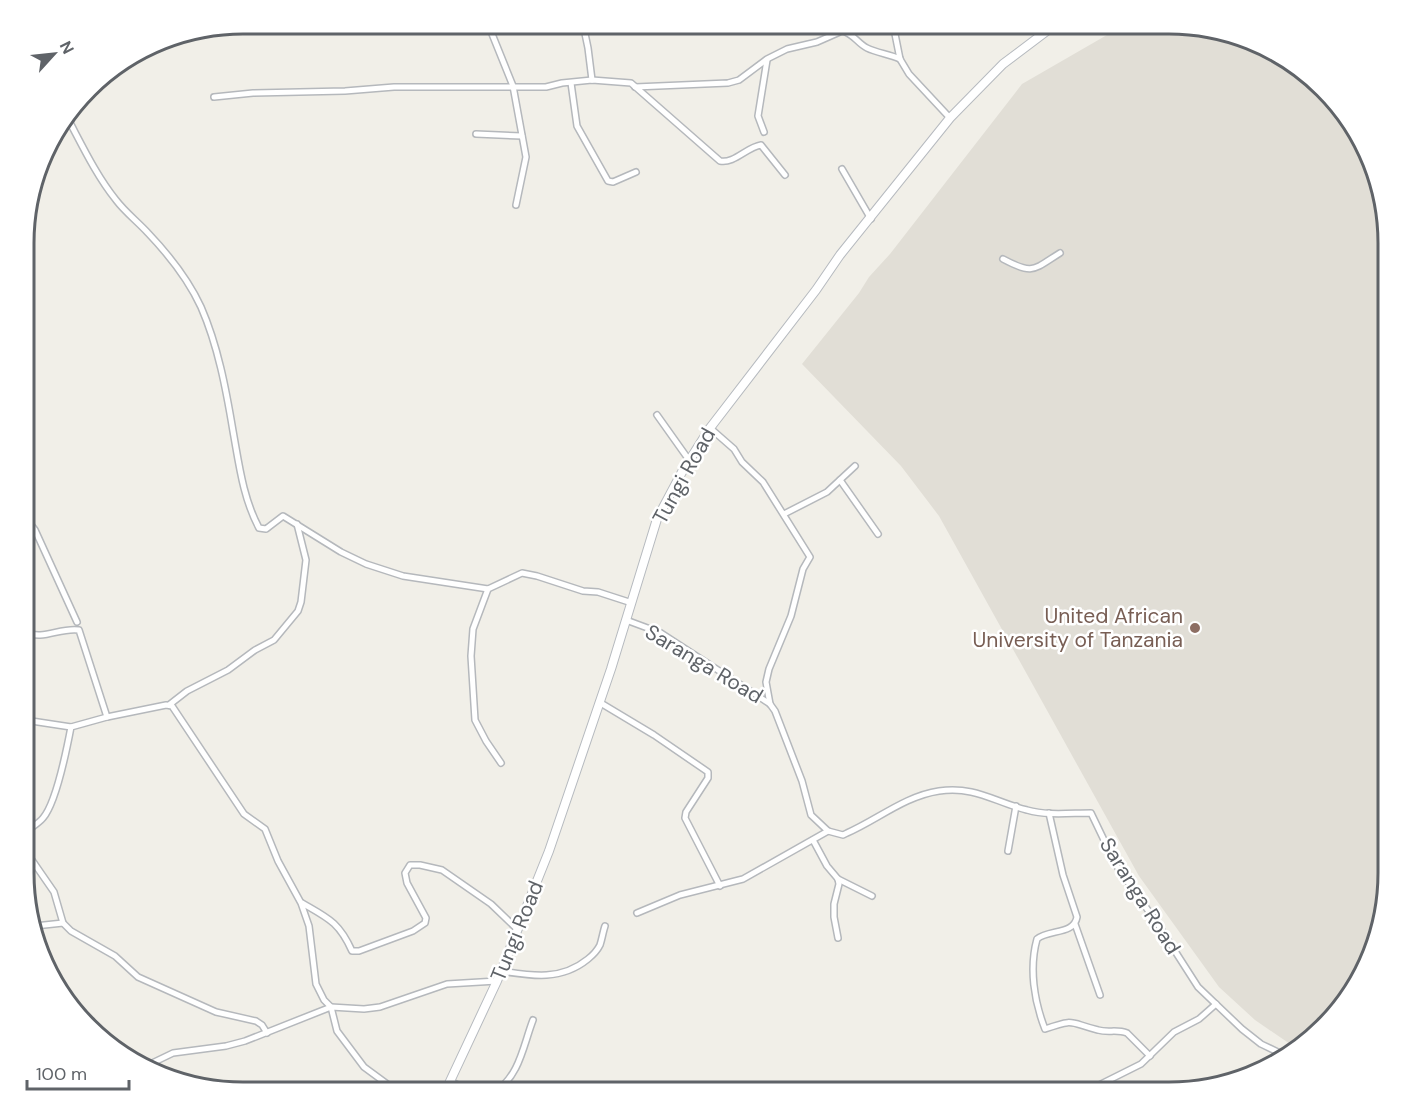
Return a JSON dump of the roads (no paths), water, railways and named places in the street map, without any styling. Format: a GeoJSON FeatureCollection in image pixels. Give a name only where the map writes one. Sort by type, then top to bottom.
{"type":"FeatureCollection","features":[{"type":"Feature","properties":{"kind":"main road","name":"Tungi Road"},"geometry":{"type":"LineString","coordinates":[[450,1081],[497,981],[549,851],[632,603],[657,519],[689,460],[710,428],[950,118],[1003,64],[1041,35]]}},
{"type":"Feature","properties":{"kind":"street"},"geometry":{"type":"LineString","coordinates":[[492,35],[513,86],[526,157],[516,205]]}},
{"type":"Feature","properties":{"kind":"street"},"geometry":{"type":"LineString","coordinates":[[585,35],[592,80]]}},
{"type":"Feature","properties":{"kind":"street"},"geometry":{"type":"LineString","coordinates":[[635,87],[728,83],[746,75],[767,59],[787,48],[817,42],[833,35]]}},
{"type":"Feature","properties":{"kind":"street"},"geometry":{"type":"LineString","coordinates":[[852,35],[868,48],[900,59]]}},
{"type":"Feature","properties":{"kind":"street"},"geometry":{"type":"LineString","coordinates":[[895,35],[900,59],[909,74],[950,118]]}},
{"type":"Feature","properties":{"kind":"street"},"geometry":{"type":"LineString","coordinates":[[764,132],[758,116],[767,59]]}},
{"type":"Feature","properties":{"kind":"street"},"geometry":{"type":"LineString","coordinates":[[214,97],[253,93],[345,91],[394,87],[546,87],[562,82],[592,80],[631,83],[720,161],[727,162],[755,145],[761,145],[785,175]]}},
{"type":"Feature","properties":{"kind":"street"},"geometry":{"type":"LineString","coordinates":[[571,83],[578,126],[608,182],[614,182],[636,171]]}},
{"type":"Feature","properties":{"kind":"street"},"geometry":{"type":"LineString","coordinates":[[71,126],[81,146],[116,200],[151,235],[180,272],[200,304],[210,329],[224,384],[243,486],[259,528],[266,529],[283,516],[341,552],[366,564],[403,576],[488,589],[522,573],[632,603]]}},
{"type":"Feature","properties":{"kind":"street"},"geometry":{"type":"LineString","coordinates":[[476,134],[522,136]]}},
{"type":"Feature","properties":{"kind":"street"},"geometry":{"type":"LineString","coordinates":[[842,169],[870,219]]}},
{"type":"Feature","properties":{"kind":"street"},"geometry":{"type":"LineString","coordinates":[[1003,259],[1023,269],[1034,269],[1060,253]]}},
{"type":"Feature","properties":{"kind":"street"},"geometry":{"type":"LineString","coordinates":[[657,415],[689,460]]}},
{"type":"Feature","properties":{"kind":"street"},"geometry":{"type":"LineString","coordinates":[[710,428],[734,449],[741,462],[763,482],[810,557],[803,569],[786,629],[769,669],[766,681],[770,704]]}},
{"type":"Feature","properties":{"kind":"street"},"geometry":{"type":"LineString","coordinates":[[783,514],[827,492],[855,466]]}},
{"type":"Feature","properties":{"kind":"street"},"geometry":{"type":"LineString","coordinates":[[840,480],[878,534]]}},
{"type":"Feature","properties":{"kind":"street"},"geometry":{"type":"LineString","coordinates":[[35,721],[71,727],[107,717],[169,705],[187,691],[228,670],[255,650],[274,640],[298,611],[301,602],[306,560],[297,524]]}},
{"type":"Feature","properties":{"kind":"street"},"geometry":{"type":"LineString","coordinates":[[34,529],[77,622]]}},
{"type":"Feature","properties":{"kind":"street"},"geometry":{"type":"LineString","coordinates":[[488,589],[472,629],[471,656],[475,720],[501,763]]}},
{"type":"Feature","properties":{"kind":"street","name":"Saranga Road"},"geometry":{"type":"LineString","coordinates":[[626,620],[661,633],[770,704],[775,711],[798,770],[811,815],[828,831],[843,835],[891,809],[938,791],[980,793],[1025,810],[1049,813],[1091,813],[1116,866],[1157,923],[1188,973],[1236,1025],[1261,1044],[1276,1051]]}},
{"type":"Feature","properties":{"kind":"street"},"geometry":{"type":"LineString","coordinates":[[35,635],[79,630],[107,717]]}},
{"type":"Feature","properties":{"kind":"street"},"geometry":{"type":"LineString","coordinates":[[599,702],[654,735],[708,772],[708,777],[686,812],[685,818],[720,886]]}},
{"type":"Feature","properties":{"kind":"street"},"geometry":{"type":"LineString","coordinates":[[169,705],[174,709],[244,814],[265,829],[278,861],[301,903],[309,926],[316,984],[324,1000],[332,1007],[337,1031],[364,1067],[383,1081]]}},
{"type":"Feature","properties":{"kind":"street"},"geometry":{"type":"LineString","coordinates":[[35,825],[43,819],[48,810],[63,765],[71,727]]}},
{"type":"Feature","properties":{"kind":"street"},"geometry":{"type":"LineString","coordinates":[[1008,851],[1016,806]]}},
{"type":"Feature","properties":{"kind":"street"},"geometry":{"type":"LineString","coordinates":[[1049,813],[1063,875],[1077,913],[1075,924],[1100,995]]}},
{"type":"Feature","properties":{"kind":"street"},"geometry":{"type":"LineString","coordinates":[[637,914],[680,895],[743,879],[828,831]]}},
{"type":"Feature","properties":{"kind":"street"},"geometry":{"type":"LineString","coordinates":[[813,840],[826,866],[838,879],[872,896]]}},
{"type":"Feature","properties":{"kind":"street"},"geometry":{"type":"LineString","coordinates":[[35,864],[54,892],[63,923],[71,931],[115,956],[138,977],[216,1012],[256,1021],[267,1033]]}},
{"type":"Feature","properties":{"kind":"street"},"geometry":{"type":"LineString","coordinates":[[301,903],[330,919],[344,934],[352,951],[358,951],[413,931],[425,923],[426,918],[405,873],[410,865],[420,865],[442,870],[491,904],[518,930]]}},
{"type":"Feature","properties":{"kind":"street"},"geometry":{"type":"LineString","coordinates":[[838,879],[834,904],[838,938]]}},
{"type":"Feature","properties":{"kind":"street"},"geometry":{"type":"LineString","coordinates":[[42,925],[63,923]]}},
{"type":"Feature","properties":{"kind":"street"},"geometry":{"type":"LineString","coordinates":[[1075,924],[1070,928],[1051,932],[1037,939],[1035,998],[1045,1029],[1070,1021],[1099,1031],[1123,1031],[1150,1056]]}},
{"type":"Feature","properties":{"kind":"street"},"geometry":{"type":"LineString","coordinates":[[501,971],[537,977],[570,971],[594,953],[600,945],[605,926]]}},
{"type":"Feature","properties":{"kind":"street"},"geometry":{"type":"LineString","coordinates":[[155,1062],[173,1053],[226,1046],[267,1033],[332,1007],[364,1009],[380,1007],[447,984],[497,981]]}},
{"type":"Feature","properties":{"kind":"street"},"geometry":{"type":"LineString","coordinates":[[1105,1082],[1141,1064],[1174,1032],[1198,1019],[1216,1004]]}},
{"type":"Feature","properties":{"kind":"street"},"geometry":{"type":"LineString","coordinates":[[508,1081],[522,1056],[524,1042],[533,1020]]}},
{"type":"Feature","properties":{"kind":"place","name":"United African University of Tanzania"},"geometry":{"type":"Point","coordinates":[1195,628]}}]}
